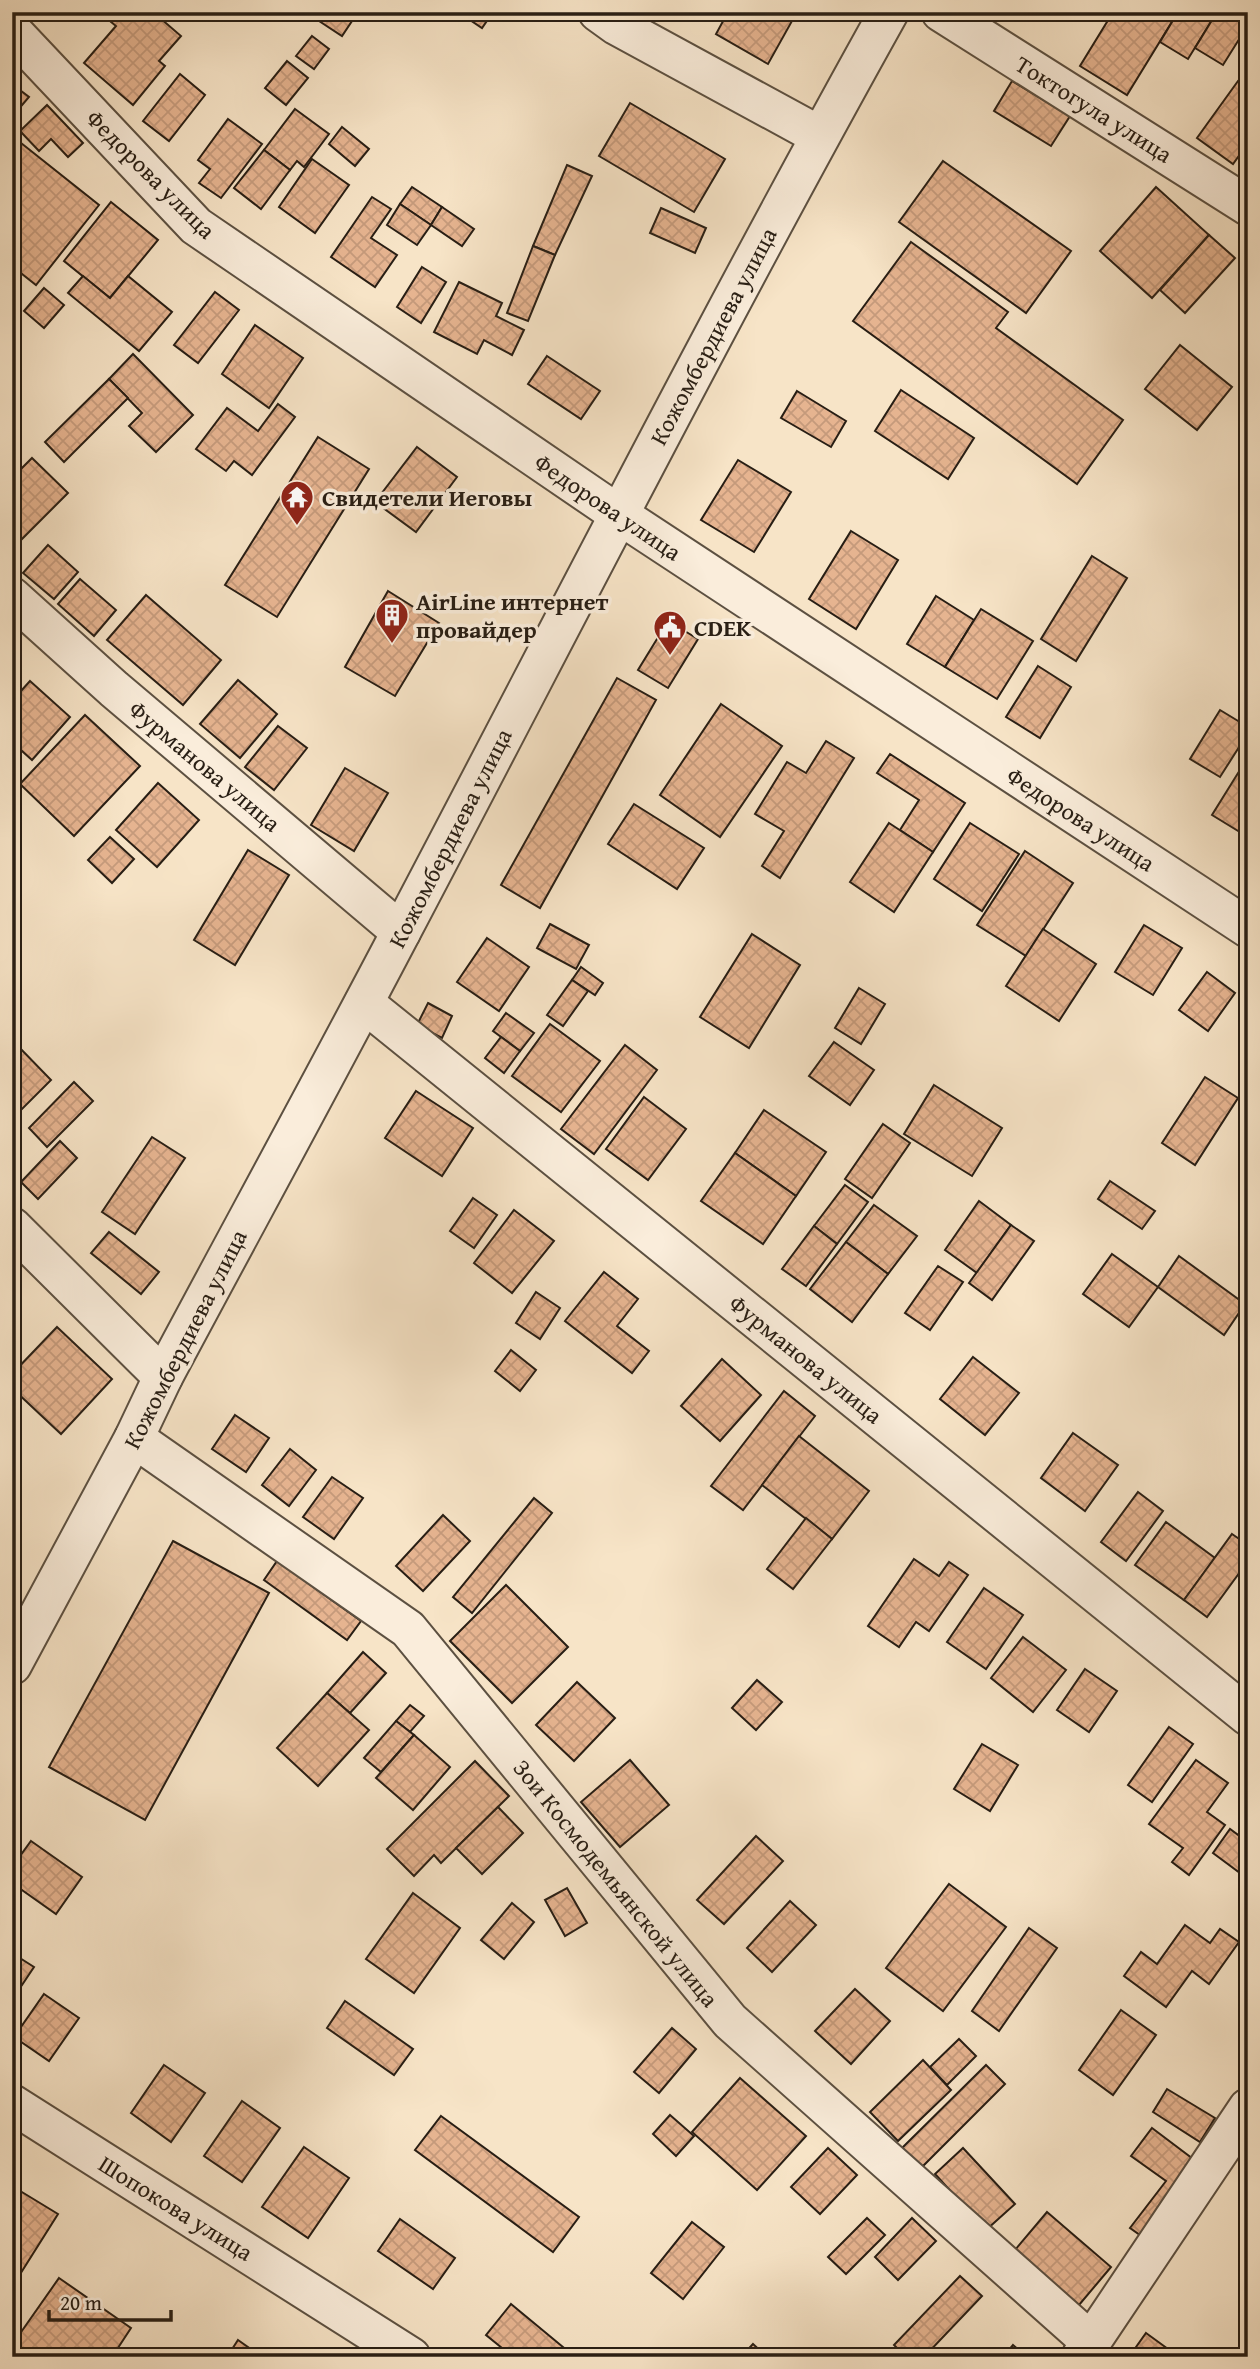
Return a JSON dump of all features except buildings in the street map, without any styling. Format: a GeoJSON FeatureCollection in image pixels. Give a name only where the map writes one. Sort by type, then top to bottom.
{"type":"FeatureCollection","features":[{"type":"Feature","properties":{"kind":"street"},"geometry":{"type":"LineString","coordinates":[[598,12],[628,32],[820,136]]}},
{"type":"Feature","properties":{"kind":"street","name":"Кожомбердиева улица"},"geometry":{"type":"LineString","coordinates":[[12,1665],[135,1438],[163,1377],[364,1003],[618,514],[889,12]]}},
{"type":"Feature","properties":{"kind":"street","name":"Токтогула улица"},"geometry":{"type":"LineString","coordinates":[[941,12],[1248,206]]}},
{"type":"Feature","properties":{"kind":"street","name":"Федорова улица"},"geometry":{"type":"LineString","coordinates":[[12,31],[196,226],[618,514],[1248,929]]}},
{"type":"Feature","properties":{"kind":"street","name":"Фурманова улица"},"geometry":{"type":"LineString","coordinates":[[12,597],[114,689],[401,932]]}},
{"type":"Feature","properties":{"kind":"street","name":"Фурманова улица"},"geometry":{"type":"LineString","coordinates":[[364,1003],[1248,1716]]}},
{"type":"Feature","properties":{"kind":"street"},"geometry":{"type":"LineString","coordinates":[[12,1227],[163,1377]]}},
{"type":"Feature","properties":{"kind":"street","name":"Зои Космодемьянской улица"},"geometry":{"type":"LineString","coordinates":[[135,1438],[408,1629],[730,2021],[1086,2349]]}},
{"type":"Feature","properties":{"kind":"street","name":"Шопокова улица"},"geometry":{"type":"LineString","coordinates":[[12,2104],[411,2357]]}},
{"type":"Feature","properties":{"kind":"street"},"geometry":{"type":"LineString","coordinates":[[1086,2349],[1248,2108]]}},
{"type":"Feature","properties":{"kind":"place","name":"Свидетели Иеговы"},"geometry":{"type":"Point","coordinates":[297,527]}},
{"type":"Feature","properties":{"kind":"place","name":"AirLine интернет провайдер"},"geometry":{"type":"Point","coordinates":[392,645]}},
{"type":"Feature","properties":{"kind":"place","name":"CDEK"},"geometry":{"type":"Point","coordinates":[670,657]}}]}
